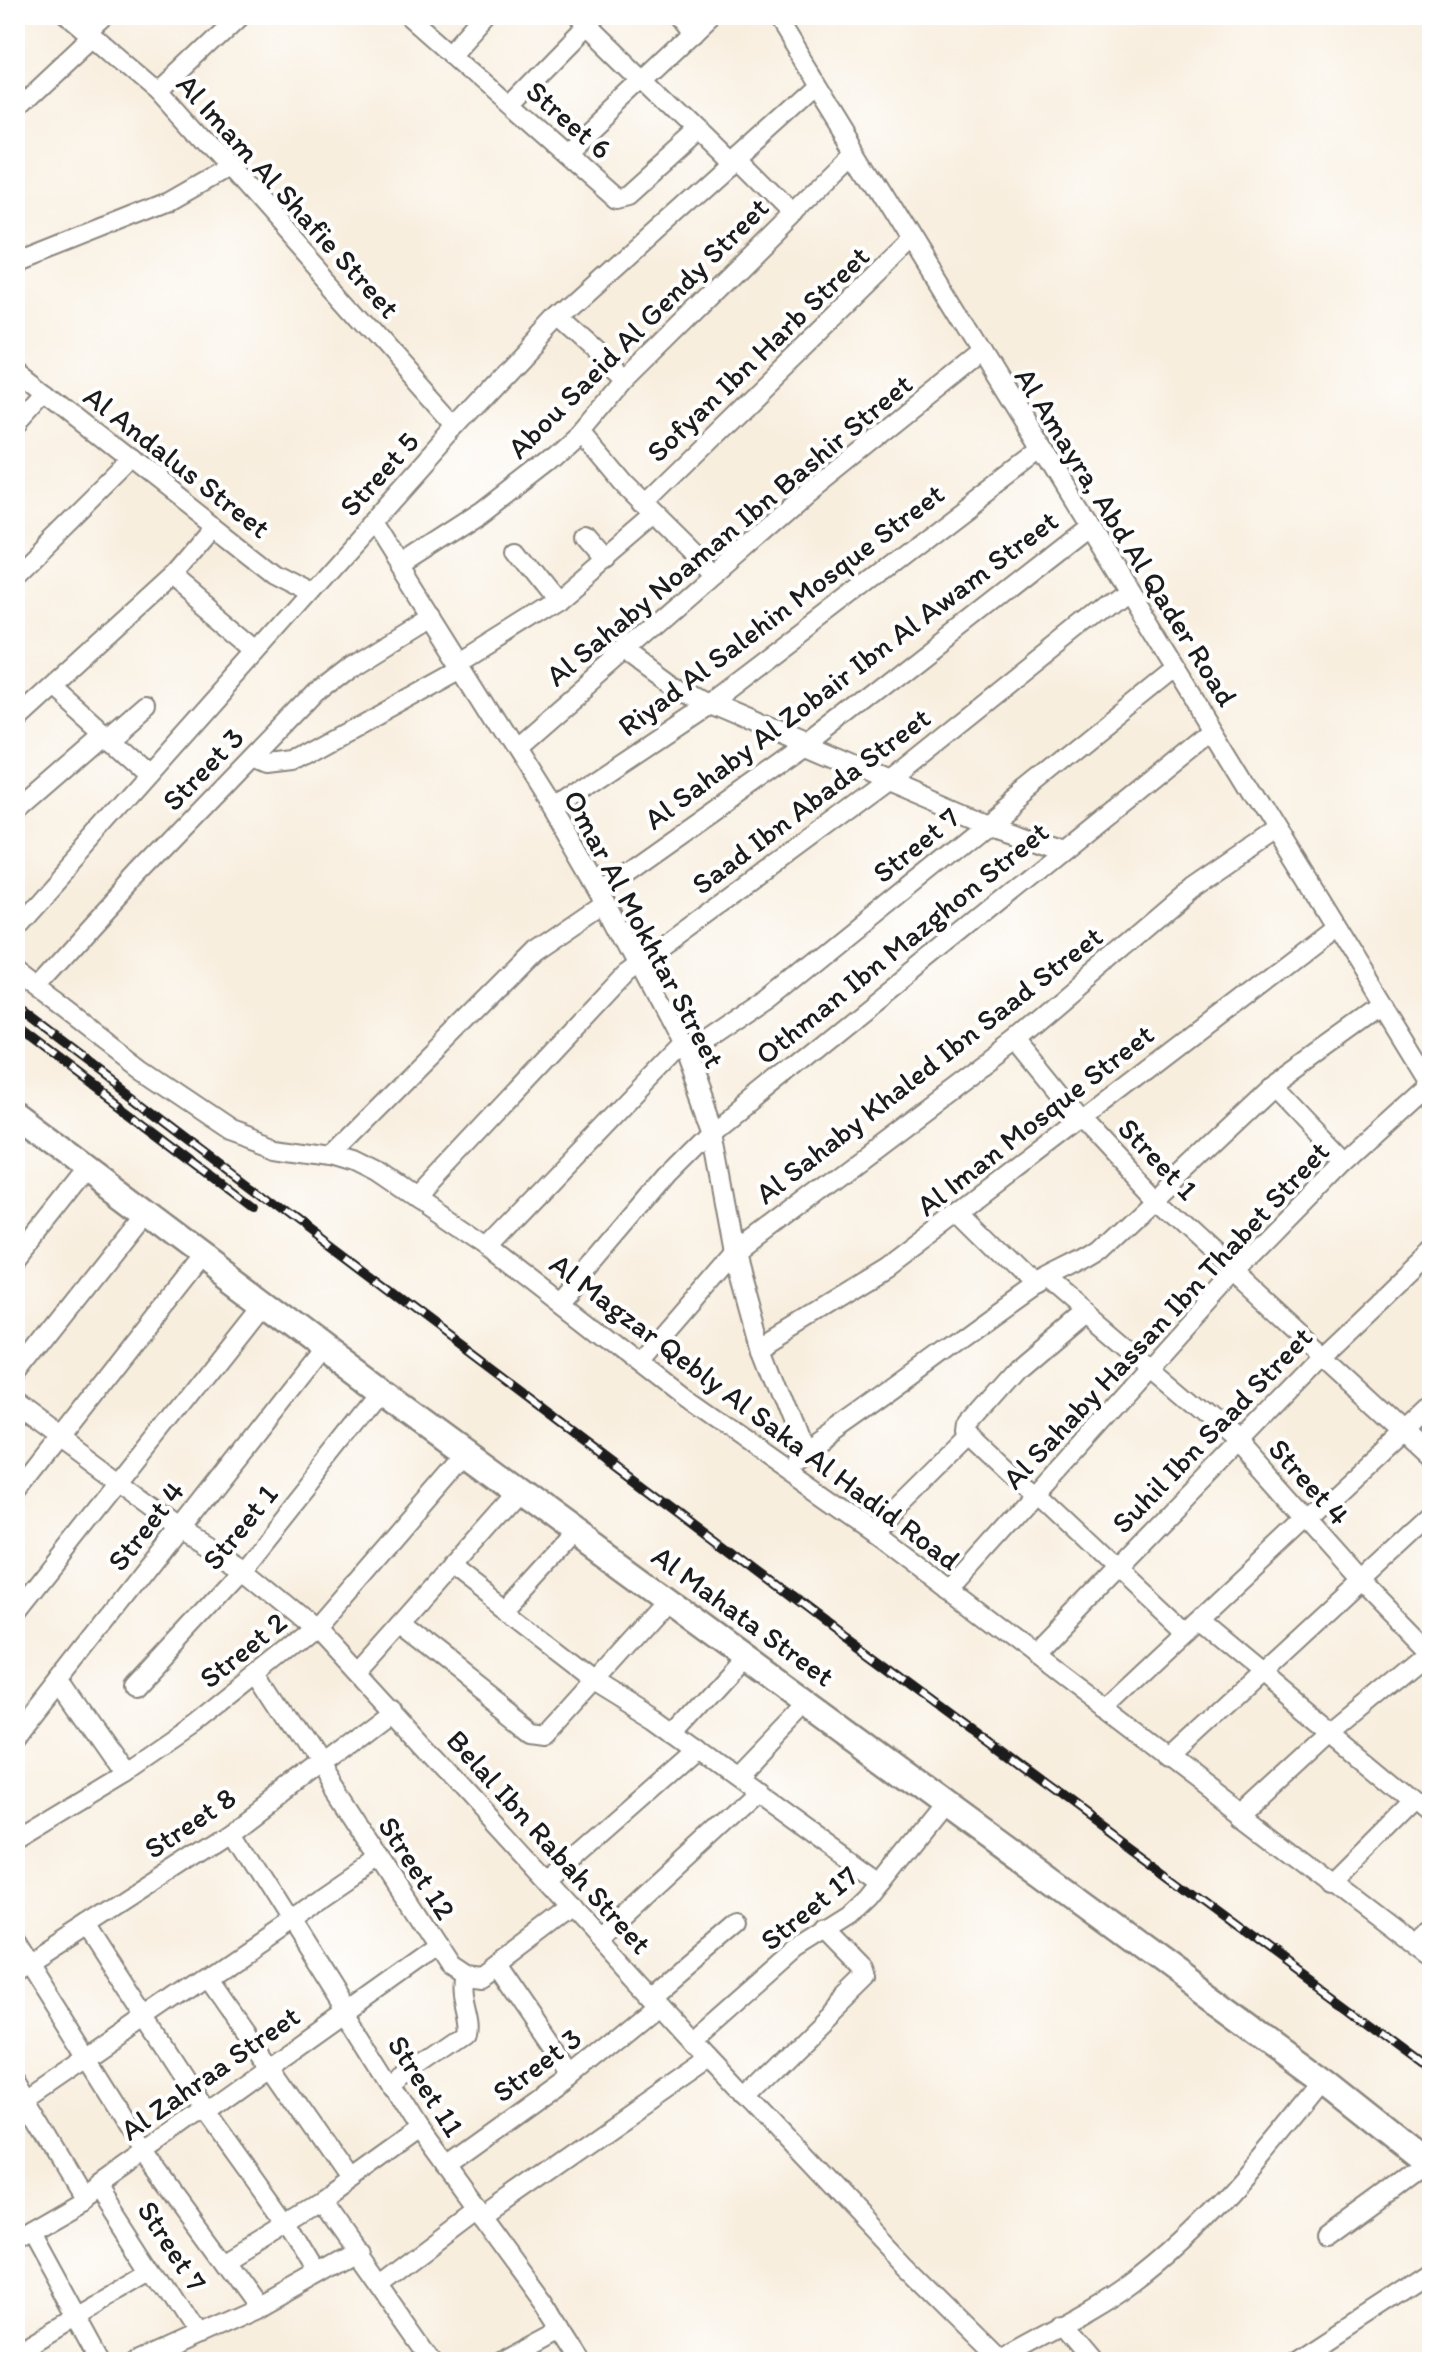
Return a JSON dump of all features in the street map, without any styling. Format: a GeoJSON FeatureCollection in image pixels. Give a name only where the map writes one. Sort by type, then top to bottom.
{"type":"FeatureCollection","features":[{"type":"Feature","properties":{"kind":"street","name":"Al Imam Al Shafie Street"},"geometry":{"type":"LineString","coordinates":[[67,12],[160,92],[458,427]]}},
{"type":"Feature","properties":{"kind":"street"},"geometry":{"type":"LineString","coordinates":[[12,111],[110,12]]}},
{"type":"Feature","properties":{"kind":"street"},"geometry":{"type":"LineString","coordinates":[[160,92],[244,12]]}},
{"type":"Feature","properties":{"kind":"street","name":"Street 6"},"geometry":{"type":"LineString","coordinates":[[404,12],[616,198],[622,199],[698,132]]}},
{"type":"Feature","properties":{"kind":"street"},"geometry":{"type":"LineString","coordinates":[[449,52],[485,12]]}},
{"type":"Feature","properties":{"kind":"street"},"geometry":{"type":"LineString","coordinates":[[674,12],[691,34]]}},
{"type":"Feature","properties":{"kind":"street"},"geometry":{"type":"LineString","coordinates":[[564,153],[714,12]]}},
{"type":"Feature","properties":{"kind":"street","name":"Al Amayra, Abd Al Qader Road"},"geometry":{"type":"LineString","coordinates":[[772,12],[1432,1086]]}},
{"type":"Feature","properties":{"kind":"street"},"geometry":{"type":"LineString","coordinates":[[510,105],[588,17],[643,79],[698,132],[793,213]]}},
{"type":"Feature","properties":{"kind":"street","name":"Street 5"},"geometry":{"type":"LineString","coordinates":[[12,928],[458,427],[560,318],[817,86]]}},
{"type":"Feature","properties":{"kind":"street","name":"Abou Saeid Al Gendy Street"},"geometry":{"type":"LineString","coordinates":[[399,566],[492,505],[579,433],[626,377],[856,150]]}},
{"type":"Feature","properties":{"kind":"street"},"geometry":{"type":"LineString","coordinates":[[12,264],[168,202],[229,167]]}},
{"type":"Feature","properties":{"kind":"street","name":"Sofyan Ibn Harb Street"},"geometry":{"type":"LineString","coordinates":[[252,759],[265,765],[290,762],[460,664],[558,600],[606,559],[648,511],[912,241]]}},
{"type":"Feature","properties":{"kind":"street"},"geometry":{"type":"LineString","coordinates":[[560,318],[626,377]]}},
{"type":"Feature","properties":{"kind":"street","name":"Al Sahaby Noaman Ibn Bashir Street"},"geometry":{"type":"LineString","coordinates":[[514,750],[805,496],[982,354]]}},
{"type":"Feature","properties":{"kind":"street","name":"Al Andalus Street"},"geometry":{"type":"LineString","coordinates":[[12,368],[272,572],[311,592]]}},
{"type":"Feature","properties":{"kind":"street"},"geometry":{"type":"LineString","coordinates":[[12,436],[48,396]]}},
{"type":"Feature","properties":{"kind":"street"},"geometry":{"type":"LineString","coordinates":[[579,433],[648,511],[714,576]]}},
{"type":"Feature","properties":{"kind":"street","name":"Riyad Al Salehin Mosque Street"},"geometry":{"type":"LineString","coordinates":[[551,809],[708,704],[1040,450]]}},
{"type":"Feature","properties":{"kind":"street"},"geometry":{"type":"LineString","coordinates":[[12,577],[130,460]]}},
{"type":"Feature","properties":{"kind":"street","name":"Omar Al Mokhtar Street"},"geometry":{"type":"LineString","coordinates":[[372,524],[551,809],[682,1051],[712,1132],[735,1251],[761,1345],[803,1454]]}},
{"type":"Feature","properties":{"kind":"street"},"geometry":{"type":"LineString","coordinates":[[12,722],[172,576],[214,526]]}},
{"type":"Feature","properties":{"kind":"street","name":"Al Sahaby Al Zobair Ibn Al Awam Street"},"geometry":{"type":"LineString","coordinates":[[333,1154],[535,951],[806,746],[1086,526]]}},
{"type":"Feature","properties":{"kind":"street"},"geometry":{"type":"LineString","coordinates":[[586,535],[606,559]]}},
{"type":"Feature","properties":{"kind":"street"},"geometry":{"type":"LineString","coordinates":[[517,548],[558,600]]}},
{"type":"Feature","properties":{"kind":"street"},"geometry":{"type":"LineString","coordinates":[[172,576],[259,650]]}},
{"type":"Feature","properties":{"kind":"street","name":"Saad Ibn Abada Street"},"geometry":{"type":"LineString","coordinates":[[416,1198],[612,985],[888,781],[1126,590]]}},
{"type":"Feature","properties":{"kind":"street","name":"Street 3"},"geometry":{"type":"LineString","coordinates":[[37,988],[138,876],[314,693],[350,664],[430,615]]}},
{"type":"Feature","properties":{"kind":"street"},"geometry":{"type":"LineString","coordinates":[[628,650],[708,704],[987,823],[1062,849]]}},
{"type":"Feature","properties":{"kind":"street","name":"Street 7"},"geometry":{"type":"LineString","coordinates":[[487,1246],[682,1051],[769,998],[1176,671]]}},
{"type":"Feature","properties":{"kind":"street"},"geometry":{"type":"LineString","coordinates":[[50,688],[148,775]]}},
{"type":"Feature","properties":{"kind":"street"},"geometry":{"type":"LineString","coordinates":[[12,814],[144,706]]}},
{"type":"Feature","properties":{"kind":"street","name":"Othman Ibn Mazghon Street"},"geometry":{"type":"LineString","coordinates":[[561,1303],[669,1176],[712,1132],[1211,728]]}},
{"type":"Feature","properties":{"kind":"street","name":"Al Sahaby Khaled Ibn Saad Street"},"geometry":{"type":"LineString","coordinates":[[638,1363],[735,1251],[1016,1039],[1192,889],[1274,832]]}},
{"type":"Feature","properties":{"kind":"street","name":"Al Iman Mosque Street"},"geometry":{"type":"LineString","coordinates":[[761,1345],[872,1278],[1333,926]]}},
{"type":"Feature","properties":{"kind":"street","name":"Al Magzar Qebly Al Saka Al Hadid Road"},"geometry":{"type":"LineString","coordinates":[[12,969],[142,1068],[231,1129],[278,1146],[333,1154],[378,1172],[487,1246],[716,1423],[872,1531],[1434,1959]]}},
{"type":"Feature","properties":{"kind":"street"},"geometry":{"type":"LineString","coordinates":[[782,1468],[896,1391],[1042,1283],[1100,1251],[1274,1086],[1384,1008]]}},
{"type":"Feature","properties":{"kind":"street","name":"Street 1"},"geometry":{"type":"LineString","coordinates":[[1016,1039],[1081,1119],[1154,1199],[1434,1456]]}},
{"type":"Feature","properties":{"kind":"street"},"geometry":{"type":"LineString","coordinates":[[1274,1086],[1344,1161]]}},
{"type":"Feature","properties":{"kind":"street","name":"Al Sahaby Hassan Ibn Thabet Street"},"geometry":{"type":"LineString","coordinates":[[949,1590],[1234,1273],[1344,1161],[1432,1086]]}},
{"type":"Feature","properties":{"kind":"street","name":"Al Mahata Street"},"geometry":{"type":"LineString","coordinates":[[12,1114],[384,1393],[1322,2081],[1430,2167]]}},
{"type":"Feature","properties":{"kind":"street"},"geometry":{"type":"LineString","coordinates":[[12,1264],[87,1170]]}},
{"type":"Feature","properties":{"kind":"street","name":"Street 4"},"geometry":{"type":"LineString","coordinates":[[961,1212],[1237,1443],[1361,1582],[1432,1650]]}},
{"type":"Feature","properties":{"kind":"street"},"geometry":{"type":"LineString","coordinates":[[12,1381],[145,1213]]}},
{"type":"Feature","properties":{"kind":"street","name":"Suhil Ibn Saad Street"},"geometry":{"type":"LineString","coordinates":[[1033,1654],[1324,1352],[1434,1249]]}},
{"type":"Feature","properties":{"kind":"street"},"geometry":{"type":"LineString","coordinates":[[12,1497],[202,1255]]}},
{"type":"Feature","properties":{"kind":"street"},"geometry":{"type":"LineString","coordinates":[[12,1618],[263,1301]]}},
{"type":"Feature","properties":{"kind":"street"},"geometry":{"type":"LineString","coordinates":[[1083,1312],[1017,1368],[968,1422],[972,1433],[1115,1570],[1260,1674],[1433,1815]]}},
{"type":"Feature","properties":{"kind":"street","name":"Street 4"},"geometry":{"type":"LineString","coordinates":[[12,1740],[322,1346]]}},
{"type":"Feature","properties":{"kind":"street","name":"Street 1"},"geometry":{"type":"LineString","coordinates":[[132,1689],[243,1569],[384,1393]]}},
{"type":"Feature","properties":{"kind":"street"},"geometry":{"type":"LineString","coordinates":[[1104,1709],[1434,1400]]}},
{"type":"Feature","properties":{"kind":"street","name":"Belal Ibn Rabah Street"},"geometry":{"type":"LineString","coordinates":[[12,1404],[179,1528],[243,1569],[315,1628],[708,2058],[1002,2362]]}},
{"type":"Feature","properties":{"kind":"street"},"geometry":{"type":"LineString","coordinates":[[872,1531],[972,1433]]}},
{"type":"Feature","properties":{"kind":"street","name":"Street 2"},"geometry":{"type":"LineString","coordinates":[[12,1842],[193,1726],[315,1628],[466,1453]]}},
{"type":"Feature","properties":{"kind":"street"},"geometry":{"type":"LineString","coordinates":[[357,1672],[518,1491]]}},
{"type":"Feature","properties":{"kind":"street"},"geometry":{"type":"LineString","coordinates":[[1169,1758],[1434,1514]]}},
{"type":"Feature","properties":{"kind":"street"},"geometry":{"type":"LineString","coordinates":[[504,1610],[574,1533]]}},
{"type":"Feature","properties":{"kind":"street"},"geometry":{"type":"LineString","coordinates":[[449,1568],[594,1680],[699,1749],[884,1882]]}},
{"type":"Feature","properties":{"kind":"street"},"geometry":{"type":"LineString","coordinates":[[399,1624],[539,1732],[550,1730],[666,1599]]}},
{"type":"Feature","properties":{"kind":"street"},"geometry":{"type":"LineString","coordinates":[[1243,1815],[1331,1734],[1432,1650]]}},
{"type":"Feature","properties":{"kind":"street"},"geometry":{"type":"LineString","coordinates":[[676,1733],[744,1657]]}},
{"type":"Feature","properties":{"kind":"street","name":"Street 12"},"geometry":{"type":"LineString","coordinates":[[259,1674],[448,1964],[462,1976]]}},
{"type":"Feature","properties":{"kind":"street"},"geometry":{"type":"LineString","coordinates":[[61,1679],[126,1772]]}},
{"type":"Feature","properties":{"kind":"street"},"geometry":{"type":"LineString","coordinates":[[736,1775],[806,1702]]}},
{"type":"Feature","properties":{"kind":"street","name":"Street 8"},"geometry":{"type":"LineString","coordinates":[[19,1969],[232,1830],[391,1709]]}},
{"type":"Feature","properties":{"kind":"street"},"geometry":{"type":"LineString","coordinates":[[548,1882],[699,1749]]}},
{"type":"Feature","properties":{"kind":"street"},"geometry":{"type":"LineString","coordinates":[[598,1937],[757,1790]]}},
{"type":"Feature","properties":{"kind":"street"},"geometry":{"type":"LineString","coordinates":[[1331,1882],[1413,1801]]}},
{"type":"Feature","properties":{"kind":"street","name":"Street 17"},"geometry":{"type":"LineString","coordinates":[[694,2042],[797,1951],[851,1916],[884,1882],[946,1804]]}},
{"type":"Feature","properties":{"kind":"street","name":"Street 11"},"geometry":{"type":"LineString","coordinates":[[232,1830],[420,2130],[584,2364]]}},
{"type":"Feature","properties":{"kind":"street"},"geometry":{"type":"LineString","coordinates":[[19,2106],[379,1859]]}},
{"type":"Feature","properties":{"kind":"street"},"geometry":{"type":"LineString","coordinates":[[391,2085],[467,2033],[468,2022],[460,1996],[462,1976],[481,1976],[497,1968],[572,1908]]}},
{"type":"Feature","properties":{"kind":"street","name":"Street 3"},"geometry":{"type":"LineString","coordinates":[[446,2166],[571,2076],[738,1921]]}},
{"type":"Feature","properties":{"kind":"street"},"geometry":{"type":"LineString","coordinates":[[1414,1943],[1434,1924]]}},
{"type":"Feature","properties":{"kind":"street"},"geometry":{"type":"LineString","coordinates":[[86,1925],[317,2274]]}},
{"type":"Feature","properties":{"kind":"street"},"geometry":{"type":"LineString","coordinates":[[746,2098],[867,1979],[864,1970],[826,1931]]}},
{"type":"Feature","properties":{"kind":"street"},"geometry":{"type":"LineString","coordinates":[[12,1940],[19,1969],[258,2308]]}},
{"type":"Feature","properties":{"kind":"street","name":"Al Zahraa Street"},"geometry":{"type":"LineString","coordinates":[[20,2234],[84,2198],[436,1946]]}},
{"type":"Feature","properties":{"kind":"street"},"geometry":{"type":"LineString","coordinates":[[497,1968],[571,2076]]}},
{"type":"Feature","properties":{"kind":"street"},"geometry":{"type":"LineString","coordinates":[[208,1977],[349,2180]]}},
{"type":"Feature","properties":{"kind":"street"},"geometry":{"type":"LineString","coordinates":[[378,2281],[708,2058]]}},
{"type":"Feature","properties":{"kind":"street"},"geometry":{"type":"LineString","coordinates":[[12,2080],[19,2106],[84,2198]]}},
{"type":"Feature","properties":{"kind":"street"},"geometry":{"type":"LineString","coordinates":[[1002,2362],[1132,2282],[1178,2242],[1250,2171],[1322,2081]]}},
{"type":"Feature","properties":{"kind":"street"},"geometry":{"type":"LineString","coordinates":[[224,2260],[320,2202],[420,2130]]}},
{"type":"Feature","properties":{"kind":"street"},"geometry":{"type":"LineString","coordinates":[[1329,2235],[1430,2167]]}},
{"type":"Feature","properties":{"kind":"street","name":"Street 7"},"geometry":{"type":"LineString","coordinates":[[100,2186],[197,2336]]}},
{"type":"Feature","properties":{"kind":"street"},"geometry":{"type":"LineString","coordinates":[[320,2202],[434,2364]]}},
{"type":"Feature","properties":{"kind":"street"},"geometry":{"type":"LineString","coordinates":[[20,2234],[101,2364]]}},
{"type":"Feature","properties":{"kind":"street"},"geometry":{"type":"LineString","coordinates":[[134,2364],[258,2308],[356,2252]]}},
{"type":"Feature","properties":{"kind":"street"},"geometry":{"type":"LineString","coordinates":[[16,2353],[154,2269]]}},
{"type":"Feature","properties":{"kind":"street"},"geometry":{"type":"LineString","coordinates":[[1289,2364],[1434,2270]]}},
{"type":"Feature","properties":{"kind":"street"},"geometry":{"type":"LineString","coordinates":[[1059,2325],[1092,2364]]}},
{"type":"Feature","properties":{"kind":"street"},"geometry":{"type":"LineString","coordinates":[[498,2364],[563,2330]]}},
{"type":"Feature","properties":{"kind":"railway"},"geometry":{"type":"LineString","coordinates":[[12,1005],[825,1620],[1434,2071]]}},
{"type":"Feature","properties":{"kind":"railway"},"geometry":{"type":"LineString","coordinates":[[12,1025],[252,1206]]}}]}
